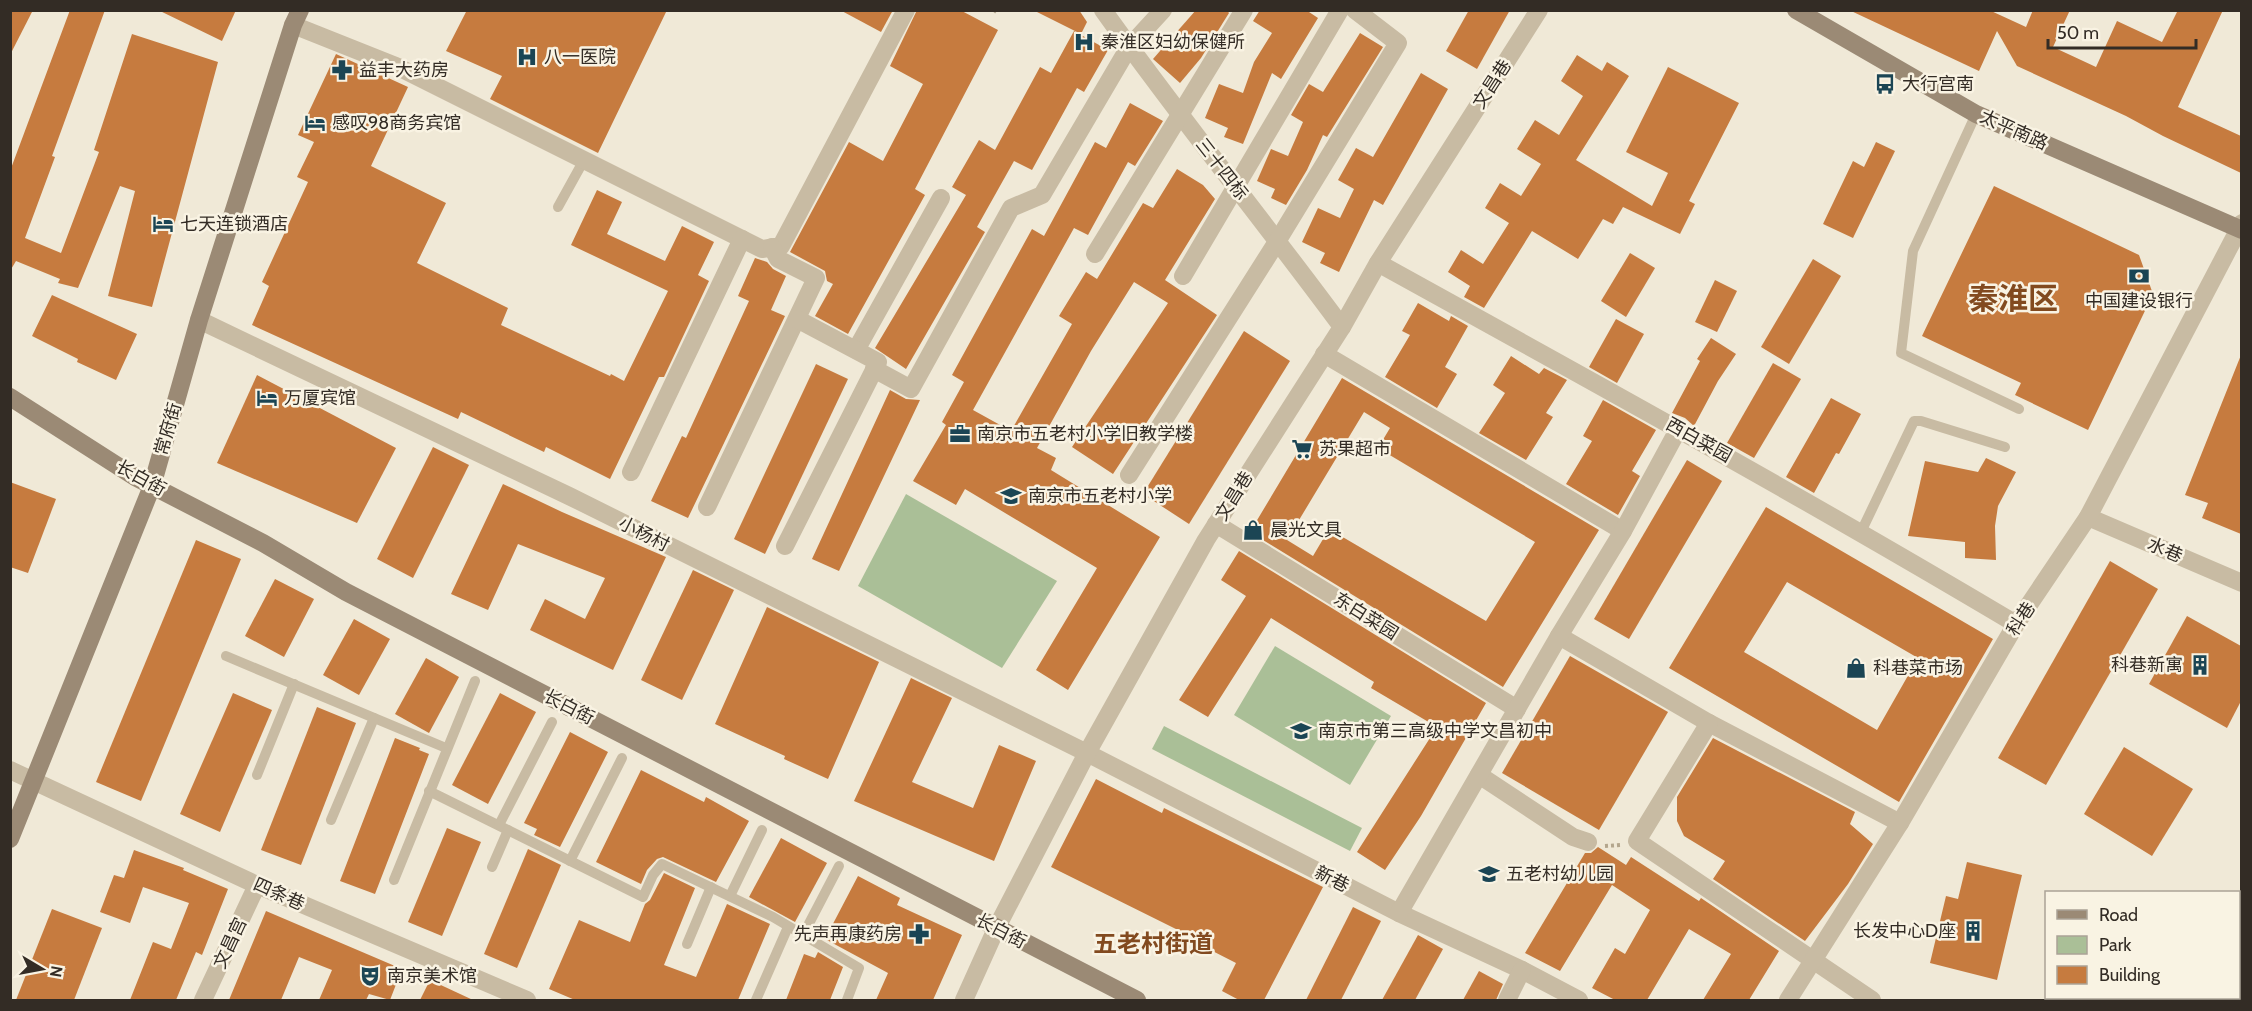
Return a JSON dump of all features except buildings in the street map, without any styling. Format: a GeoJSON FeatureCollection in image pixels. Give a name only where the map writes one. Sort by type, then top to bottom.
{"type":"FeatureCollection","features":[{"type":"Feature","properties":{"kind":"main road","name":"太平南路"},"geometry":{"type":"LineString","coordinates":[[1796,10],[1976,114],[2240,227]]}},
{"type":"Feature","properties":{"kind":"main road","name":"常府街"},"geometry":{"type":"LineString","coordinates":[[10,839],[152,486],[199,320],[296,18]]}},
{"type":"Feature","properties":{"kind":"main road","name":"长白街"},"geometry":{"type":"LineString","coordinates":[[10,397],[135,477],[263,543],[346,592],[1137,1000]]}},
{"type":"Feature","properties":{"kind":"street"},"geometry":{"type":"LineString","coordinates":[[296,18],[762,249],[781,246],[906,10]]}},
{"type":"Feature","properties":{"kind":"street","name":"三十四标"},"geometry":{"type":"LineString","coordinates":[[1103,10],[1179,116],[1278,240],[1342,327]]}},
{"type":"Feature","properties":{"kind":"street"},"geometry":{"type":"LineString","coordinates":[[874,369],[911,389],[1011,208],[1042,195],[1129,47],[1162,10]]}},
{"type":"Feature","properties":{"kind":"street"},"geometry":{"type":"LineString","coordinates":[[1095,254],[1244,10]]}},
{"type":"Feature","properties":{"kind":"street"},"geometry":{"type":"LineString","coordinates":[[1183,276],[1340,10]]}},
{"type":"Feature","properties":{"kind":"street"},"geometry":{"type":"LineString","coordinates":[[1129,475],[1278,240],[1398,43],[1355,10]]}},
{"type":"Feature","properties":{"kind":"street","name":"文昌巷"},"geometry":{"type":"LineString","coordinates":[[964,1000],[996,929],[1087,753],[1216,524],[1342,327],[1378,263],[1539,10]]}},
{"type":"Feature","properties":{"kind":"street"},"geometry":{"type":"LineString","coordinates":[[856,350],[941,198]]}},
{"type":"Feature","properties":{"kind":"street","name":"科巷"},"geometry":{"type":"LineString","coordinates":[[1788,1000],[1900,823],[2016,624],[2088,518],[2240,227]]}},
{"type":"Feature","properties":{"kind":"street"},"geometry":{"type":"LineString","coordinates":[[631,472],[742,239]]}},
{"type":"Feature","properties":{"kind":"street"},"geometry":{"type":"LineString","coordinates":[[707,507],[816,278],[778,259],[772,248]]}},
{"type":"Feature","properties":{"kind":"street","name":"西白菜园"},"geometry":{"type":"LineString","coordinates":[[1378,263],[1678,428],[1861,532],[2016,624]]}},
{"type":"Feature","properties":{"kind":"street"},"geometry":{"type":"LineString","coordinates":[[785,546],[878,362],[797,319]]}},
{"type":"Feature","properties":{"kind":"street","name":"小杨村"},"geometry":{"type":"LineString","coordinates":[[199,320],[569,496],[1087,753]]}},
{"type":"Feature","properties":{"kind":"street"},"geometry":{"type":"LineString","coordinates":[[1324,354],[1623,531]]}},
{"type":"Feature","properties":{"kind":"street"},"geometry":{"type":"LineString","coordinates":[[1398,913],[1559,636],[1623,531],[1678,428]]}},
{"type":"Feature","properties":{"kind":"street","name":"水巷"},"geometry":{"type":"LineString","coordinates":[[2088,518],[2241,583]]}},
{"type":"Feature","properties":{"kind":"street","name":"东白菜园"},"geometry":{"type":"LineString","coordinates":[[1216,524],[1517,709]]}},
{"type":"Feature","properties":{"kind":"street"},"geometry":{"type":"LineString","coordinates":[[1559,636],[1709,723],[1900,823]]}},
{"type":"Feature","properties":{"kind":"street"},"geometry":{"type":"LineString","coordinates":[[1709,723],[1636,841],[1872,1000]]}},
{"type":"Feature","properties":{"kind":"street","name":"新巷"},"geometry":{"type":"LineString","coordinates":[[1087,753],[1398,913],[1522,970],[1579,1000]]}},
{"type":"Feature","properties":{"kind":"street","name":"四条巷"},"geometry":{"type":"LineString","coordinates":[[10,770],[257,885],[527,1000]]}},
{"type":"Feature","properties":{"kind":"street"},"geometry":{"type":"LineString","coordinates":[[1479,774],[1573,837],[1588,842]]}},
{"type":"Feature","properties":{"kind":"street","name":"文昌宫"},"geometry":{"type":"LineString","coordinates":[[203,1000],[257,885]]}},
{"type":"Feature","properties":{"kind":"street"},"geometry":{"type":"LineString","coordinates":[[1507,1000],[1522,970]]}},
{"type":"Feature","properties":{"kind":"lane"},"geometry":{"type":"LineString","coordinates":[[1976,114],[1913,251],[1901,353],[2019,409]]}},
{"type":"Feature","properties":{"kind":"lane"},"geometry":{"type":"LineString","coordinates":[[558,207],[584,160]]}},
{"type":"Feature","properties":{"kind":"lane"},"geometry":{"type":"LineString","coordinates":[[1861,532],[1914,421],[2004,447]]}},
{"type":"Feature","properties":{"kind":"lane"},"geometry":{"type":"LineString","coordinates":[[226,656],[446,748]]}},
{"type":"Feature","properties":{"kind":"lane"},"geometry":{"type":"LineString","coordinates":[[394,880],[475,681]]}},
{"type":"Feature","properties":{"kind":"lane"},"geometry":{"type":"LineString","coordinates":[[257,775],[294,684]]}},
{"type":"Feature","properties":{"kind":"lane"},"geometry":{"type":"LineString","coordinates":[[331,820],[374,718]]}},
{"type":"Feature","properties":{"kind":"lane"},"geometry":{"type":"LineString","coordinates":[[492,867],[504,828],[552,722]]}},
{"type":"Feature","properties":{"kind":"lane"},"geometry":{"type":"LineString","coordinates":[[570,861],[622,758]]}},
{"type":"Feature","properties":{"kind":"lane"},"geometry":{"type":"LineString","coordinates":[[429,791],[643,897],[653,875],[662,864],[730,896],[859,968],[847,1000]]}},
{"type":"Feature","properties":{"kind":"lane"},"geometry":{"type":"LineString","coordinates":[[730,896],[762,830]]}},
{"type":"Feature","properties":{"kind":"lane"},"geometry":{"type":"LineString","coordinates":[[803,935],[839,867]]}},
{"type":"Feature","properties":{"kind":"lane"},"geometry":{"type":"LineString","coordinates":[[687,944],[711,888]]}},
{"type":"Feature","properties":{"kind":"lane"},"geometry":{"type":"LineString","coordinates":[[756,1000],[788,927]]}},
{"type":"Feature","properties":{"kind":"path"},"geometry":{"type":"LineString","coordinates":[[1588,842],[1620,846],[1636,841]]}},
{"type":"Feature","properties":{"kind":"green space"},"geometry":{"type":"Polygon","coordinates":[[[906,494],[1057,581],[1002,668],[858,586],[906,494]]]}},
{"type":"Feature","properties":{"kind":"green space"},"geometry":{"type":"Polygon","coordinates":[[[1275,646],[1391,716],[1350,785],[1234,715],[1275,646]]]}},
{"type":"Feature","properties":{"kind":"green space"},"geometry":{"type":"Polygon","coordinates":[[[1164,726],[1362,828],[1350,851],[1152,749],[1164,726]]]}},
{"type":"Feature","properties":{"kind":"place","name":"秦淮区妇幼保健所"},"geometry":{"type":"Point","coordinates":[1084,42]}},
{"type":"Feature","properties":{"kind":"place","name":"八一医院"},"geometry":{"type":"Point","coordinates":[527,57]}},
{"type":"Feature","properties":{"kind":"place","name":"益丰大药房"},"geometry":{"type":"Point","coordinates":[342,70]}},
{"type":"Feature","properties":{"kind":"place","name":"大行宫南"},"geometry":{"type":"Point","coordinates":[1885,84]}},
{"type":"Feature","properties":{"kind":"place","name":"感叹98商务宾馆"},"geometry":{"type":"Point","coordinates":[315,123]}},
{"type":"Feature","properties":{"kind":"place","name":"七天连锁酒店"},"geometry":{"type":"Point","coordinates":[163,224]}},
{"type":"Feature","properties":{"kind":"place","name":"中国建设银行"},"geometry":{"type":"Point","coordinates":[2139,276]}},
{"type":"Feature","properties":{"kind":"place","name":"万厦宾馆"},"geometry":{"type":"Point","coordinates":[267,398]}},
{"type":"Feature","properties":{"kind":"place","name":"南京市五老村小学旧教学楼"},"geometry":{"type":"Point","coordinates":[960,434]}},
{"type":"Feature","properties":{"kind":"place","name":"苏果超市"},"geometry":{"type":"Point","coordinates":[1302,449]}},
{"type":"Feature","properties":{"kind":"place","name":"南京市五老村小学"},"geometry":{"type":"Point","coordinates":[1011,496]}},
{"type":"Feature","properties":{"kind":"place","name":"晨光文具"},"geometry":{"type":"Point","coordinates":[1253,530]}},
{"type":"Feature","properties":{"kind":"place","name":"科巷新寓"},"geometry":{"type":"Point","coordinates":[2200,665]}},
{"type":"Feature","properties":{"kind":"place","name":"科巷菜市场"},"geometry":{"type":"Point","coordinates":[1856,668]}},
{"type":"Feature","properties":{"kind":"place","name":"南京市第三高级中学文昌初中"},"geometry":{"type":"Point","coordinates":[1301,731]}},
{"type":"Feature","properties":{"kind":"place","name":"五老村幼儿园"},"geometry":{"type":"Point","coordinates":[1489,874]}},
{"type":"Feature","properties":{"kind":"place","name":"长发中心D座"},"geometry":{"type":"Point","coordinates":[1973,931]}},
{"type":"Feature","properties":{"kind":"place","name":"先声再康药房"},"geometry":{"type":"Point","coordinates":[919,934]}},
{"type":"Feature","properties":{"kind":"place","name":"南京美术馆"},"geometry":{"type":"Point","coordinates":[370,976]}},
{"type":"Feature","properties":{"kind":"district","name":"秦淮区"},"geometry":{"type":"Point","coordinates":[2013,299]}},
{"type":"Feature","properties":{"kind":"district","name":"五老村街道"},"geometry":{"type":"Point","coordinates":[1153,944]}}]}
